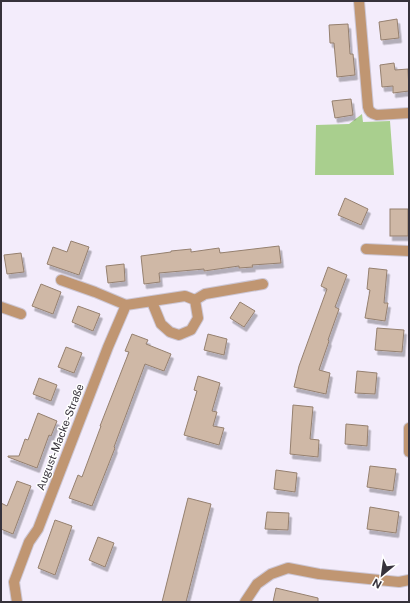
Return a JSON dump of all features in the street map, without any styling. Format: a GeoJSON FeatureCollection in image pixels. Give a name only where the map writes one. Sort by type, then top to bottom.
{"type":"FeatureCollection","features":[{"type":"Feature","properties":{"kind":"street"},"geometry":{"type":"LineString","coordinates":[[359,1],[369,110],[371,113],[377,115],[409,113]]}},
{"type":"Feature","properties":{"kind":"street"},"geometry":{"type":"LineString","coordinates":[[366,249],[409,251]]}},
{"type":"Feature","properties":{"kind":"street"},"geometry":{"type":"LineString","coordinates":[[61,280],[126,305],[185,296],[195,300]]}},
{"type":"Feature","properties":{"kind":"street"},"geometry":{"type":"LineString","coordinates":[[195,300],[205,294],[263,284]]}},
{"type":"Feature","properties":{"kind":"street"},"geometry":{"type":"LineString","coordinates":[[152,302],[161,324],[170,332],[180,335],[191,330],[198,318],[195,300]]}},
{"type":"Feature","properties":{"kind":"street","name":"August-Macke-Straße"},"geometry":{"type":"LineString","coordinates":[[17,602],[14,582],[29,542],[38,529],[108,347],[126,305]]}},
{"type":"Feature","properties":{"kind":"street"},"geometry":{"type":"LineString","coordinates":[[1,307],[21,314]]}},
{"type":"Feature","properties":{"kind":"street"},"geometry":{"type":"LineString","coordinates":[[409,428],[409,452]]}},
{"type":"Feature","properties":{"kind":"street"},"geometry":{"type":"LineString","coordinates":[[245,602],[256,584],[271,574],[288,568],[319,574],[400,582],[409,580]]}},
{"type":"Feature","properties":{"kind":"green space"},"geometry":{"type":"Polygon","coordinates":[[[362,114],[363,122],[390,121],[394,175],[315,175],[316,125],[349,124],[362,114]]]}},
{"type":"Feature","properties":{"kind":"building"},"geometry":{"type":"Polygon","coordinates":[[[397,19],[399,38],[381,40],[379,22],[397,19]]]}},
{"type":"Feature","properties":{"kind":"building"},"geometry":{"type":"Polygon","coordinates":[[[348,24],[350,54],[353,54],[355,75],[337,77],[334,43],[330,43],[329,25],[348,24]]]}},
{"type":"Feature","properties":{"kind":"building"},"geometry":{"type":"Polygon","coordinates":[[[394,63],[395,70],[408,69],[409,91],[393,93],[393,86],[382,87],[380,65],[394,63]]]}},
{"type":"Feature","properties":{"kind":"building"},"geometry":{"type":"Polygon","coordinates":[[[351,99],[353,115],[335,118],[332,101],[351,99]]]}},
{"type":"Feature","properties":{"kind":"building"},"geometry":{"type":"Polygon","coordinates":[[[345,198],[368,209],[361,225],[338,215],[345,198]]]}},
{"type":"Feature","properties":{"kind":"building"},"geometry":{"type":"Polygon","coordinates":[[[390,209],[408,209],[408,236],[390,236],[390,209]]]}},
{"type":"Feature","properties":{"kind":"building"},"geometry":{"type":"Polygon","coordinates":[[[71,241],[89,247],[79,275],[47,264],[53,247],[67,252],[71,241]]]}},
{"type":"Feature","properties":{"kind":"building"},"geometry":{"type":"Polygon","coordinates":[[[279,246],[281,263],[252,265],[253,267],[239,268],[239,266],[204,271],[204,269],[159,273],[160,282],[144,284],[141,256],[191,249],[191,252],[219,248],[220,253],[279,246]]]}},
{"type":"Feature","properties":{"kind":"building"},"geometry":{"type":"Polygon","coordinates":[[[21,253],[24,272],[7,274],[4,255],[21,253]]]}},
{"type":"Feature","properties":{"kind":"building"},"geometry":{"type":"Polygon","coordinates":[[[124,264],[125,281],[108,283],[106,266],[124,264]]]}},
{"type":"Feature","properties":{"kind":"building"},"geometry":{"type":"Polygon","coordinates":[[[328,267],[347,275],[335,307],[339,309],[319,370],[330,373],[326,394],[294,387],[299,366],[327,289],[321,286],[328,267]]]}},
{"type":"Feature","properties":{"kind":"building"},"geometry":{"type":"Polygon","coordinates":[[[369,268],[387,270],[384,303],[388,303],[385,321],[365,318],[370,290],[367,289],[369,268]]]}},
{"type":"Feature","properties":{"kind":"building"},"geometry":{"type":"Polygon","coordinates":[[[41,284],[61,292],[53,314],[32,306],[41,284]]]}},
{"type":"Feature","properties":{"kind":"building"},"geometry":{"type":"Polygon","coordinates":[[[240,302],[255,311],[244,327],[230,318],[240,302]]]}},
{"type":"Feature","properties":{"kind":"building"},"geometry":{"type":"Polygon","coordinates":[[[78,306],[100,314],[93,331],[72,322],[78,306]]]}},
{"type":"Feature","properties":{"kind":"building"},"geometry":{"type":"Polygon","coordinates":[[[377,328],[404,330],[402,352],[375,350],[377,328]]]}},
{"type":"Feature","properties":{"kind":"building"},"geometry":{"type":"Polygon","coordinates":[[[132,334],[148,340],[146,344],[171,354],[164,371],[145,364],[114,447],[115,448],[92,506],[69,498],[78,475],[82,477],[129,352],[125,351],[132,334]]]}},
{"type":"Feature","properties":{"kind":"building"},"geometry":{"type":"Polygon","coordinates":[[[208,334],[227,339],[224,355],[204,350],[208,334]]]}},
{"type":"Feature","properties":{"kind":"building"},"geometry":{"type":"Polygon","coordinates":[[[66,347],[82,353],[74,373],[58,367],[66,347]]]}},
{"type":"Feature","properties":{"kind":"building"},"geometry":{"type":"Polygon","coordinates":[[[357,371],[377,373],[375,394],[355,393],[357,371]]]}},
{"type":"Feature","properties":{"kind":"building"},"geometry":{"type":"Polygon","coordinates":[[[198,376],[220,383],[212,411],[217,412],[213,426],[224,428],[219,445],[184,435],[197,391],[194,390],[198,376]]]}},
{"type":"Feature","properties":{"kind":"building"},"geometry":{"type":"Polygon","coordinates":[[[39,378],[57,385],[51,401],[33,394],[39,378]]]}},
{"type":"Feature","properties":{"kind":"building"},"geometry":{"type":"Polygon","coordinates":[[[293,405],[313,407],[310,439],[319,440],[318,457],[290,454],[293,405]]]}},
{"type":"Feature","properties":{"kind":"building"},"geometry":{"type":"Polygon","coordinates":[[[38,413],[57,421],[51,436],[49,435],[37,468],[8,456],[19,456],[25,439],[28,440],[38,413]]]}},
{"type":"Feature","properties":{"kind":"building"},"geometry":{"type":"Polygon","coordinates":[[[346,424],[368,426],[367,446],[345,444],[346,424]]]}},
{"type":"Feature","properties":{"kind":"building"},"geometry":{"type":"Polygon","coordinates":[[[370,466],[396,469],[393,491],[367,487],[370,466]]]}},
{"type":"Feature","properties":{"kind":"building"},"geometry":{"type":"Polygon","coordinates":[[[276,470],[297,473],[295,492],[274,489],[276,470]]]}},
{"type":"Feature","properties":{"kind":"building"},"geometry":{"type":"Polygon","coordinates":[[[17,481],[31,486],[13,534],[1,529],[1,503],[7,506],[17,481]]]}},
{"type":"Feature","properties":{"kind":"building"},"geometry":{"type":"Polygon","coordinates":[[[188,498],[211,504],[186,602],[162,602],[188,498]]]}},
{"type":"Feature","properties":{"kind":"building"},"geometry":{"type":"Polygon","coordinates":[[[370,507],[399,512],[396,533],[367,529],[370,507]]]}},
{"type":"Feature","properties":{"kind":"building"},"geometry":{"type":"Polygon","coordinates":[[[267,512],[289,513],[288,530],[265,529],[267,512]]]}},
{"type":"Feature","properties":{"kind":"building"},"geometry":{"type":"Polygon","coordinates":[[[55,520],[72,526],[55,575],[38,568],[55,520]]]}},
{"type":"Feature","properties":{"kind":"building"},"geometry":{"type":"Polygon","coordinates":[[[98,537],[114,543],[105,567],[89,560],[98,537]]]}},
{"type":"Feature","properties":{"kind":"building"},"geometry":{"type":"Polygon","coordinates":[[[276,588],[318,598],[318,602],[273,602],[276,588]]]}}]}
